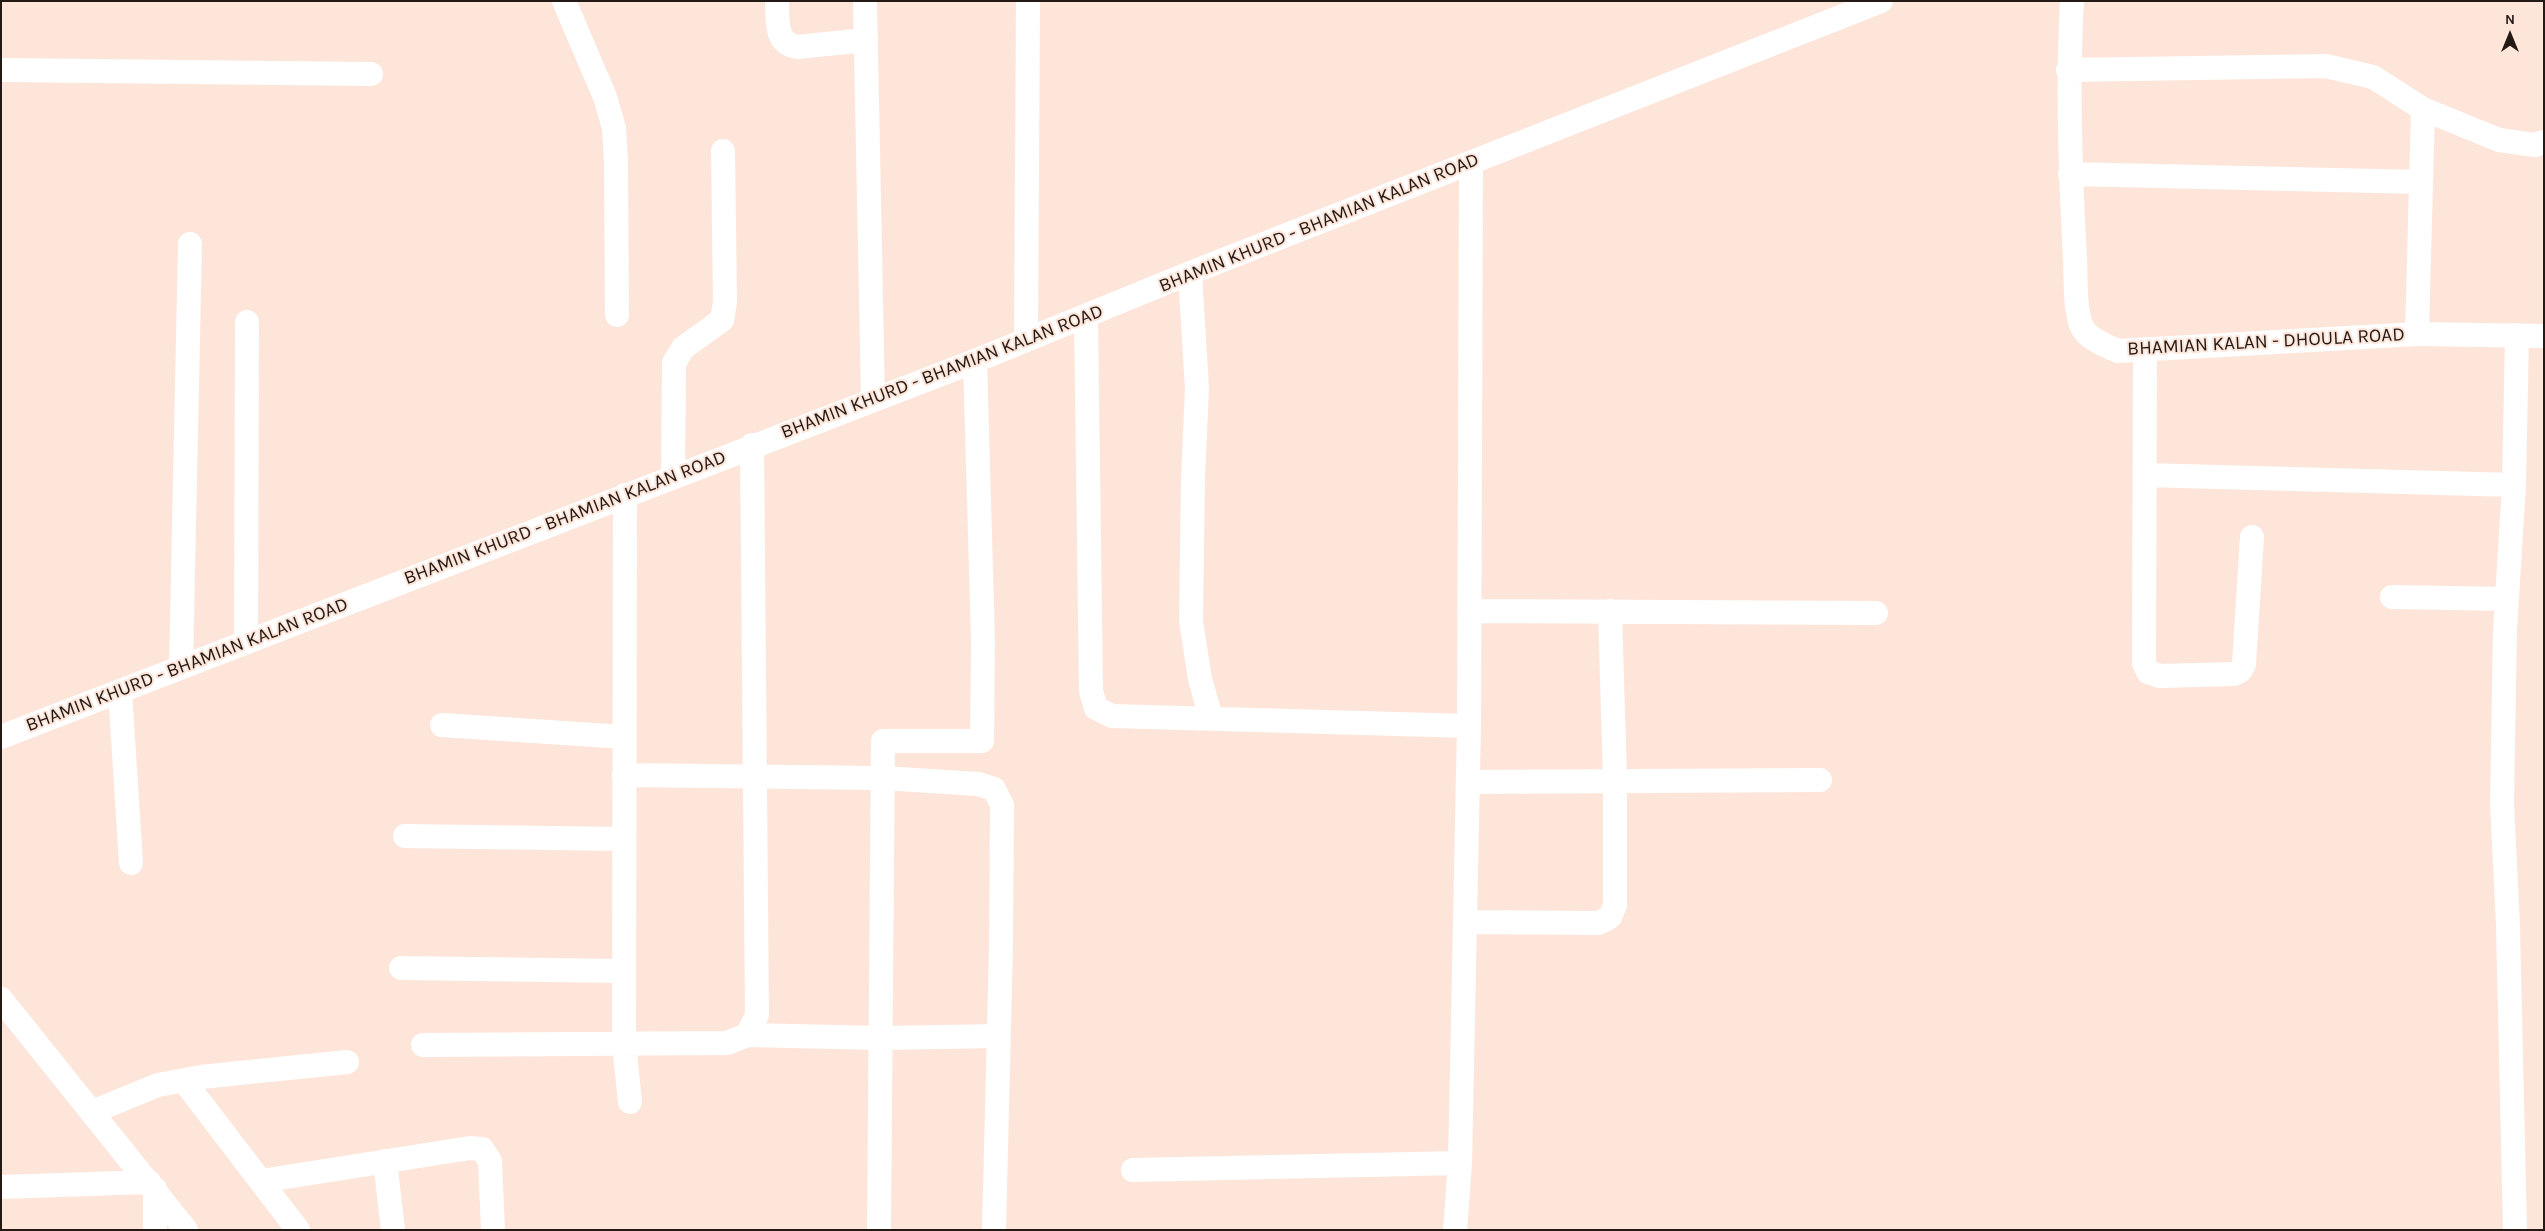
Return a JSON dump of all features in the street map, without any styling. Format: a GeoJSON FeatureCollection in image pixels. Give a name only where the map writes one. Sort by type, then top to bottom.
{"type":"FeatureCollection","features":[{"type":"Feature","properties":{"kind":"street"},"geometry":{"type":"LineString","coordinates":[[564,1],[605,97],[614,128],[617,315]]}},
{"type":"Feature","properties":{"kind":"street"},"geometry":{"type":"LineString","coordinates":[[777,1],[778,30],[782,40],[788,46],[796,47],[866,40]]}},
{"type":"Feature","properties":{"kind":"street"},"geometry":{"type":"LineString","coordinates":[[865,1],[873,399]]}},
{"type":"Feature","properties":{"kind":"street"},"geometry":{"type":"LineString","coordinates":[[1026,340],[1028,1]]}},
{"type":"Feature","properties":{"kind":"street","name":"BHAMIN KHURD - BHAMIAN KALAN ROAD"},"geometry":{"type":"LineString","coordinates":[[1,737],[1086,318],[1190,273],[1881,1]]}},
{"type":"Feature","properties":{"kind":"street","name":"BHAMIAN KALAN - DHOULA ROAD"},"geometry":{"type":"LineString","coordinates":[[2072,1],[2068,70],[2070,174],[2078,305],[2083,329],[2098,342],[2118,351],[2417,334],[2544,336]]}},
{"type":"Feature","properties":{"kind":"street"},"geometry":{"type":"LineString","coordinates":[[2068,70],[2326,66],[2373,77],[2423,109],[2498,140],[2535,145],[2544,142]]}},
{"type":"Feature","properties":{"kind":"street"},"geometry":{"type":"LineString","coordinates":[[1,70],[371,74]]}},
{"type":"Feature","properties":{"kind":"street"},"geometry":{"type":"LineString","coordinates":[[2417,334],[2423,109]]}},
{"type":"Feature","properties":{"kind":"street"},"geometry":{"type":"LineString","coordinates":[[673,476],[674,363],[683,348],[722,320],[725,302],[723,150]]}},
{"type":"Feature","properties":{"kind":"street"},"geometry":{"type":"LineString","coordinates":[[1455,1230],[1460,1163],[1469,726],[1471,163]]}},
{"type":"Feature","properties":{"kind":"street"},"geometry":{"type":"LineString","coordinates":[[2070,174],[2421,182]]}},
{"type":"Feature","properties":{"kind":"street"},"geometry":{"type":"LineString","coordinates":[[181,667],[190,244]]}},
{"type":"Feature","properties":{"kind":"street"},"geometry":{"type":"LineString","coordinates":[[1190,273],[1198,389],[1193,478],[1192,621],[1200,679],[1211,718]]}},
{"type":"Feature","properties":{"kind":"street"},"geometry":{"type":"LineString","coordinates":[[1086,318],[1091,691],[1096,708],[1112,716],[1469,726]]}},
{"type":"Feature","properties":{"kind":"street"},"geometry":{"type":"LineString","coordinates":[[246,642],[247,322]]}},
{"type":"Feature","properties":{"kind":"street"},"geometry":{"type":"LineString","coordinates":[[2515,1230],[2508,926],[2502,803],[2507,599],[2514,484],[2517,335]]}},
{"type":"Feature","properties":{"kind":"street"},"geometry":{"type":"LineString","coordinates":[[2145,349],[2144,663],[2148,672],[2160,676],[2234,674],[2240,671],[2244,664],[2252,538]]}},
{"type":"Feature","properties":{"kind":"street"},"geometry":{"type":"LineString","coordinates":[[879,1230],[882,741],[982,741],[983,640],[975,361]]}},
{"type":"Feature","properties":{"kind":"street"},"geometry":{"type":"LineString","coordinates":[[747,1035],[758,1015],[752,446]]}},
{"type":"Feature","properties":{"kind":"street"},"geometry":{"type":"LineString","coordinates":[[2145,475],[2514,484]]}},
{"type":"Feature","properties":{"kind":"street"},"geometry":{"type":"LineString","coordinates":[[625,495],[624,1044],[630,1102]]}},
{"type":"Feature","properties":{"kind":"street"},"geometry":{"type":"LineString","coordinates":[[2392,597],[2507,599]]}},
{"type":"Feature","properties":{"kind":"street"},"geometry":{"type":"LineString","coordinates":[[1470,611],[1876,613]]}},
{"type":"Feature","properties":{"kind":"street"},"geometry":{"type":"LineString","coordinates":[[1465,922],[1599,923],[1610,917],[1615,905],[1615,781],[1610,611]]}},
{"type":"Feature","properties":{"kind":"street"},"geometry":{"type":"LineString","coordinates":[[120,691],[131,863]]}},
{"type":"Feature","properties":{"kind":"street"},"geometry":{"type":"LineString","coordinates":[[442,725],[624,737]]}},
{"type":"Feature","properties":{"kind":"street"},"geometry":{"type":"LineString","coordinates":[[624,775],[883,778],[978,784],[994,789],[1002,804],[994,1230]]}},
{"type":"Feature","properties":{"kind":"street"},"geometry":{"type":"LineString","coordinates":[[1468,782],[1820,780]]}},
{"type":"Feature","properties":{"kind":"street"},"geometry":{"type":"LineString","coordinates":[[405,836],[624,839]]}},
{"type":"Feature","properties":{"kind":"street"},"geometry":{"type":"LineString","coordinates":[[401,968],[624,971]]}},
{"type":"Feature","properties":{"kind":"street"},"geometry":{"type":"LineString","coordinates":[[1,999],[152,1185],[186,1230]]}},
{"type":"Feature","properties":{"kind":"street"},"geometry":{"type":"LineString","coordinates":[[423,1045],[726,1043],[747,1035],[881,1038],[998,1036]]}},
{"type":"Feature","properties":{"kind":"street"},"geometry":{"type":"LineString","coordinates":[[92,1112],[158,1086],[184,1081],[347,1062]]}},
{"type":"Feature","properties":{"kind":"street"},"geometry":{"type":"LineString","coordinates":[[184,1081],[298,1230]]}},
{"type":"Feature","properties":{"kind":"street"},"geometry":{"type":"LineString","coordinates":[[261,1181],[470,1148],[482,1149],[490,1161],[493,1230]]}},
{"type":"Feature","properties":{"kind":"street"},"geometry":{"type":"LineString","coordinates":[[385,1161],[393,1230]]}},
{"type":"Feature","properties":{"kind":"street"},"geometry":{"type":"LineString","coordinates":[[1133,1170],[1460,1163]]}},
{"type":"Feature","properties":{"kind":"street"},"geometry":{"type":"LineString","coordinates":[[1,1187],[152,1185]]}},
{"type":"Feature","properties":{"kind":"street"},"geometry":{"type":"LineString","coordinates":[[152,1185],[154,1230]]}}]}
